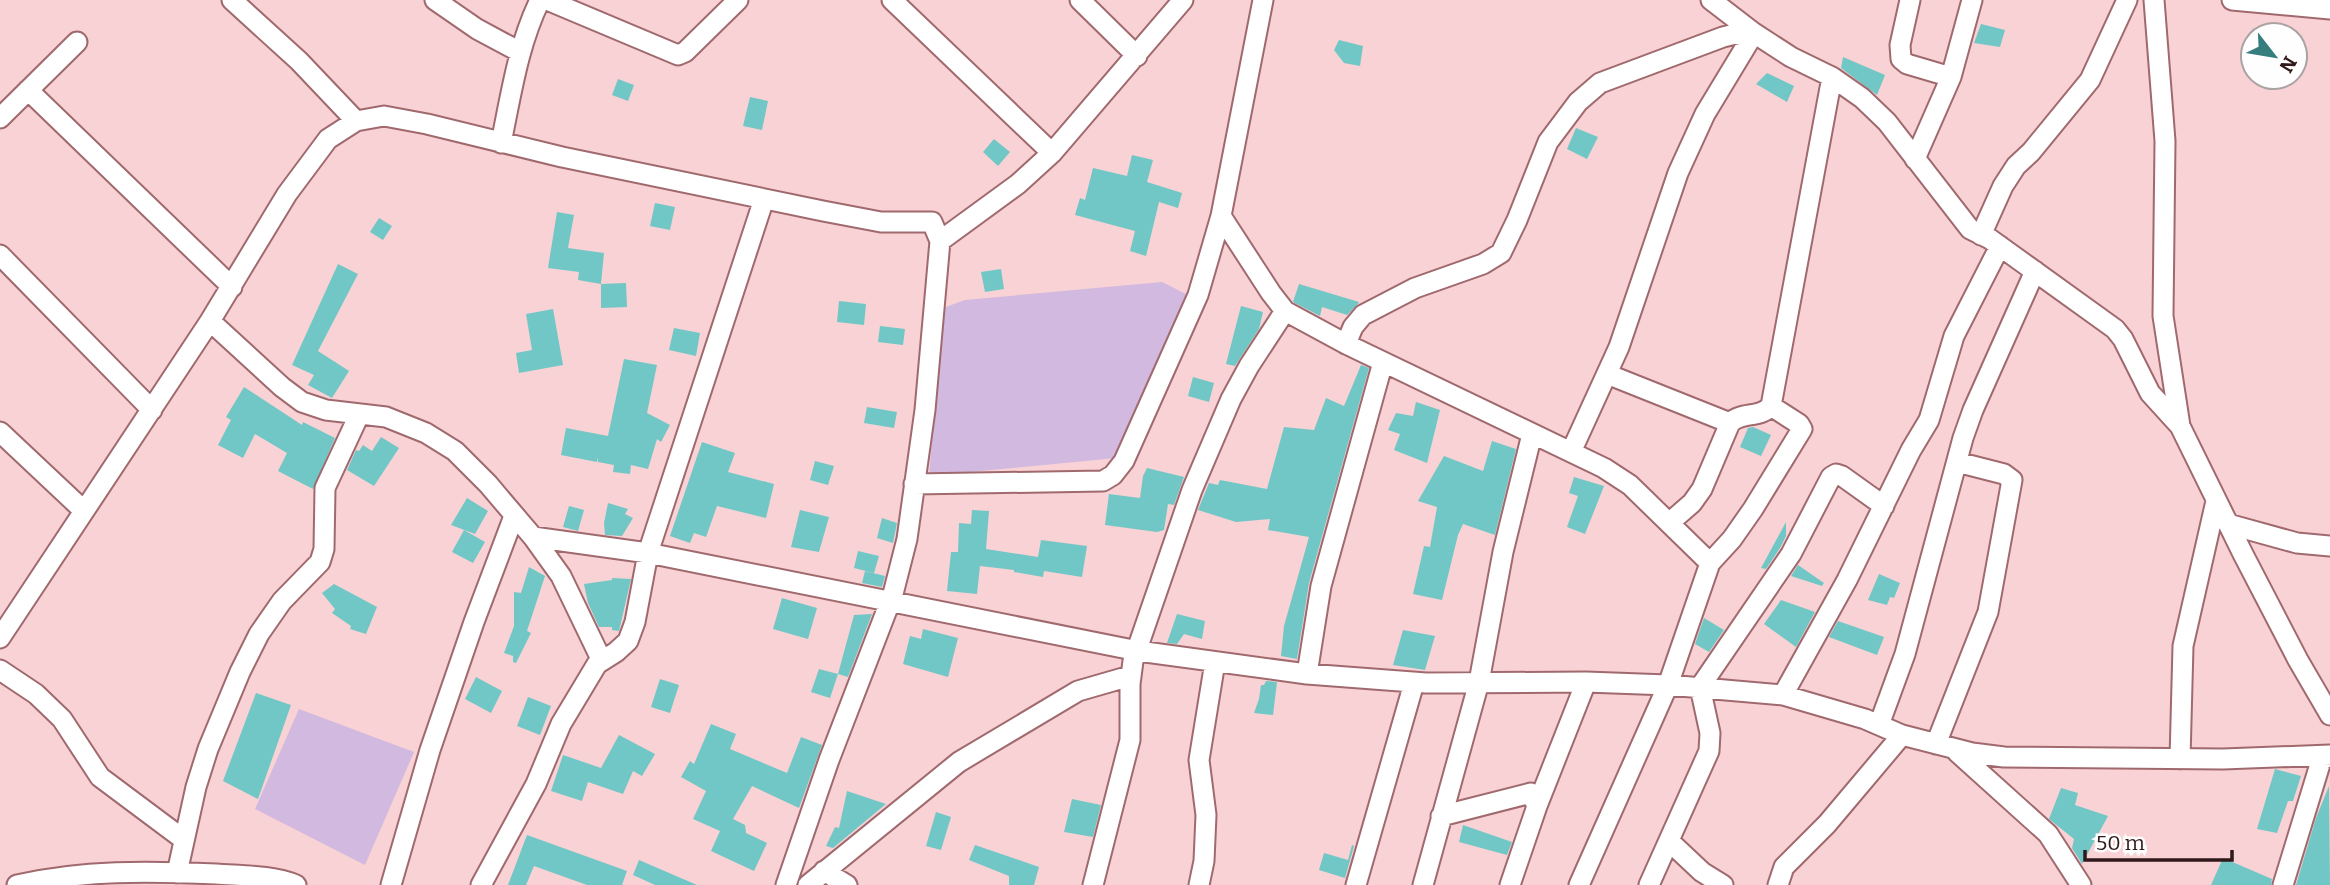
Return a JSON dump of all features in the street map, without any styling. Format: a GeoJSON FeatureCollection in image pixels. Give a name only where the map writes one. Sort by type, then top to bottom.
{"type":"FeatureCollection","features":[{"type":"Feature","properties":{"kind":"street"},"geometry":{"type":"LineString","coordinates":[[232,0],[299,61],[356,121]]}},
{"type":"Feature","properties":{"kind":"street"},"geometry":{"type":"LineString","coordinates":[[435,0],[477,29],[520,52]]}},
{"type":"Feature","properties":{"kind":"street"},"geometry":{"type":"LineString","coordinates":[[501,143],[520,52],[530,20],[540,0]]}},
{"type":"Feature","properties":{"kind":"street"},"geometry":{"type":"LineString","coordinates":[[547,0],[678,55],[685,52],[738,0]]}},
{"type":"Feature","properties":{"kind":"street"},"geometry":{"type":"LineString","coordinates":[[892,0],[1052,153]]}},
{"type":"Feature","properties":{"kind":"street"},"geometry":{"type":"LineString","coordinates":[[1080,0],[1137,56]]}},
{"type":"Feature","properties":{"kind":"street"},"geometry":{"type":"LineString","coordinates":[[940,241],[1018,184],[1052,153],[1183,0]]}},
{"type":"Feature","properties":{"kind":"street"},"geometry":{"type":"LineString","coordinates":[[914,484],[1103,481],[1113,475],[1124,461],[1198,295],[1220,216],[1263,0]]}},
{"type":"Feature","properties":{"kind":"street"},"geometry":{"type":"LineString","coordinates":[[1711,0],[1753,36],[1832,77],[1862,98],[1887,122],[1970,229],[2000,246],[2115,329],[2123,339],[2150,393],[2180,426],[2298,660],[2330,715]]}},
{"type":"Feature","properties":{"kind":"street"},"geometry":{"type":"LineString","coordinates":[[1910,0],[1899,45],[1901,59],[1908,64],[1951,77]]}},
{"type":"Feature","properties":{"kind":"street"},"geometry":{"type":"LineString","coordinates":[[1915,159],[1951,77],[1972,0]]}},
{"type":"Feature","properties":{"kind":"street"},"geometry":{"type":"LineString","coordinates":[[1981,235],[2003,186],[2016,166],[2040,142],[2090,80],[2127,0]]}},
{"type":"Feature","properties":{"kind":"street"},"geometry":{"type":"LineString","coordinates":[[2154,0],[2165,141],[2163,316],[2180,426]]}},
{"type":"Feature","properties":{"kind":"street"},"geometry":{"type":"LineString","coordinates":[[2232,0],[2330,9]]}},
{"type":"Feature","properties":{"kind":"street"},"geometry":{"type":"LineString","coordinates":[[1346,344],[1353,327],[1363,315],[1415,288],[1483,264],[1501,253],[1548,142],[1578,102],[1600,83],[1723,37],[1735,34],[1753,36]]}},
{"type":"Feature","properties":{"kind":"street"},"geometry":{"type":"LineString","coordinates":[[1571,452],[1619,347],[1678,173],[1705,114],[1753,36]]}},
{"type":"Feature","properties":{"kind":"street"},"geometry":{"type":"LineString","coordinates":[[4,108],[28,90],[77,42]]}},
{"type":"Feature","properties":{"kind":"street"},"geometry":{"type":"LineString","coordinates":[[1669,523],[1692,503],[1702,489],[1730,423],[1737,416],[1760,414],[1771,407],[1832,77]]}},
{"type":"Feature","properties":{"kind":"street"},"geometry":{"type":"LineString","coordinates":[[28,90],[232,287]]}},
{"type":"Feature","properties":{"kind":"street"},"geometry":{"type":"LineString","coordinates":[[0,638],[232,287],[287,194],[328,139],[356,121],[384,116],[881,222],[932,222],[940,241],[925,410],[908,539],[890,603],[786,885]]}},
{"type":"Feature","properties":{"kind":"street"},"geometry":{"type":"LineString","coordinates":[[481,885],[536,784],[561,724],[597,664],[628,641],[635,622],[648,553],[764,198]]}},
{"type":"Feature","properties":{"kind":"street"},"geometry":{"type":"LineString","coordinates":[[1220,216],[1285,311],[1346,344],[1604,468],[1630,485],[1710,563]]}},
{"type":"Feature","properties":{"kind":"street"},"geometry":{"type":"LineString","coordinates":[[1783,695],[1847,580],[1911,450],[1929,420],[1954,336],[2000,246]]}},
{"type":"Feature","properties":{"kind":"street"},"geometry":{"type":"LineString","coordinates":[[0,255],[152,410]]}},
{"type":"Feature","properties":{"kind":"street"},"geometry":{"type":"LineString","coordinates":[[1880,725],[1905,654],[1973,410],[2035,271]]}},
{"type":"Feature","properties":{"kind":"street"},"geometry":{"type":"LineString","coordinates":[[1093,885],[1130,740],[1130,676],[1138,651],[1206,456],[1231,399],[1285,311]]}},
{"type":"Feature","properties":{"kind":"street"},"geometry":{"type":"LineString","coordinates":[[210,321],[302,402],[326,410],[386,417],[426,433],[455,451],[533,537],[561,576],[602,661]]}},
{"type":"Feature","properties":{"kind":"street"},"geometry":{"type":"LineString","coordinates":[[1307,674],[1321,586],[1383,362]]}},
{"type":"Feature","properties":{"kind":"street"},"geometry":{"type":"LineString","coordinates":[[1607,374],[1730,423]]}},
{"type":"Feature","properties":{"kind":"street"},"geometry":{"type":"LineString","coordinates":[[1579,885],[1668,685],[1710,563],[1732,539],[1753,509],[1802,429],[1771,407]]}},
{"type":"Feature","properties":{"kind":"street"},"geometry":{"type":"LineString","coordinates":[[177,873],[183,839],[208,750],[240,672],[259,634],[282,601],[320,562],[324,549],[325,488],[359,415]]}},
{"type":"Feature","properties":{"kind":"street"},"geometry":{"type":"LineString","coordinates":[[0,432],[83,510]]}},
{"type":"Feature","properties":{"kind":"street"},"geometry":{"type":"LineString","coordinates":[[1423,885],[1479,682],[1503,552],[1532,434]]}},
{"type":"Feature","properties":{"kind":"street"},"geometry":{"type":"LineString","coordinates":[[1945,746],[1988,612],[2012,480],[2004,474],[1957,462]]}},
{"type":"Feature","properties":{"kind":"street"},"geometry":{"type":"LineString","coordinates":[[1649,885],[1709,751],[1710,733],[1700,687],[1791,554],[1831,477],[1836,474],[1842,476],[1884,506]]}},
{"type":"Feature","properties":{"kind":"street"},"geometry":{"type":"LineString","coordinates":[[2180,759],[2183,646],[2216,501]]}},
{"type":"Feature","properties":{"kind":"street"},"geometry":{"type":"LineString","coordinates":[[391,885],[430,750],[514,516]]}},
{"type":"Feature","properties":{"kind":"street"},"geometry":{"type":"LineString","coordinates":[[2228,524],[2297,543],[2330,546]]}},
{"type":"Feature","properties":{"kind":"street"},"geometry":{"type":"LineString","coordinates":[[533,537],[648,553],[1138,651],[1307,674],[1414,682],[1668,685],[1783,695],[1820,704],[1880,725],[1902,736],[1972,753],[2004,757],[2180,759],[2329,755]]}},
{"type":"Feature","properties":{"kind":"street"},"geometry":{"type":"LineString","coordinates":[[1199,885],[1204,861],[1206,815],[1199,760],[1215,662]]}},
{"type":"Feature","properties":{"kind":"street"},"geometry":{"type":"LineString","coordinates":[[0,670],[36,694],[62,719],[100,777],[183,839]]}},
{"type":"Feature","properties":{"kind":"street"},"geometry":{"type":"LineString","coordinates":[[808,885],[959,762],[1078,691],[1130,676]]}},
{"type":"Feature","properties":{"kind":"street"},"geometry":{"type":"LineString","coordinates":[[1356,885],[1414,682]]}},
{"type":"Feature","properties":{"kind":"street"},"geometry":{"type":"LineString","coordinates":[[1514,884],[1537,806],[1586,682]]}},
{"type":"Feature","properties":{"kind":"street"},"geometry":{"type":"LineString","coordinates":[[1778,885],[1784,867],[1827,824],[1902,736]]}},
{"type":"Feature","properties":{"kind":"street"},"geometry":{"type":"LineString","coordinates":[[1945,746],[2048,834],[2081,885]]}},
{"type":"Feature","properties":{"kind":"street"},"geometry":{"type":"LineString","coordinates":[[2283,885],[2321,761],[2329,755]]}},
{"type":"Feature","properties":{"kind":"street"},"geometry":{"type":"LineString","coordinates":[[1441,816],[1531,793],[1537,806]]}},
{"type":"Feature","properties":{"kind":"street"},"geometry":{"type":"LineString","coordinates":[[1668,841],[1702,872],[1721,885]]}},
{"type":"Feature","properties":{"kind":"street"},"geometry":{"type":"LineString","coordinates":[[824,871],[847,885]]}},
{"type":"Feature","properties":{"kind":"street"},"geometry":{"type":"LineString","coordinates":[[17,885],[50,877],[95,873],[238,876],[285,881],[296,885]]}},
{"type":"Feature","properties":{"kind":"shaded area"},"geometry":{"type":"Polygon","coordinates":[[[1162,282],[1186,294],[1116,458],[929,476],[943,308],[965,300],[1162,282]]]}},
{"type":"Feature","properties":{"kind":"shaded area"},"geometry":{"type":"Polygon","coordinates":[[[299,709],[414,752],[365,865],[255,809],[299,709]]]}},
{"type":"Feature","properties":{"kind":"building"},"geometry":{"type":"Polygon","coordinates":[[[1981,24],[2005,30],[2000,47],[1974,43],[1981,24]]]}},
{"type":"Feature","properties":{"kind":"building"},"geometry":{"type":"Polygon","coordinates":[[[1339,40],[1363,46],[1360,66],[1344,63],[1334,50],[1339,40]]]}},
{"type":"Feature","properties":{"kind":"building"},"geometry":{"type":"Polygon","coordinates":[[[1843,57],[1885,75],[1877,95],[1841,68],[1843,57]]]}},
{"type":"Feature","properties":{"kind":"building"},"geometry":{"type":"Polygon","coordinates":[[[1767,73],[1794,86],[1787,102],[1756,84],[1767,73]]]}},
{"type":"Feature","properties":{"kind":"building"},"geometry":{"type":"Polygon","coordinates":[[[618,79],[634,85],[628,101],[612,95],[618,79]]]}},
{"type":"Feature","properties":{"kind":"building"},"geometry":{"type":"Polygon","coordinates":[[[750,97],[768,101],[762,130],[743,126],[750,97]]]}},
{"type":"Feature","properties":{"kind":"building"},"geometry":{"type":"Polygon","coordinates":[[[1576,128],[1598,137],[1587,159],[1567,149],[1576,128]]]}},
{"type":"Feature","properties":{"kind":"building"},"geometry":{"type":"Polygon","coordinates":[[[994,139],[1010,152],[998,166],[983,152],[994,139]]]}},
{"type":"Feature","properties":{"kind":"building"},"geometry":{"type":"Polygon","coordinates":[[[1132,155],[1153,160],[1147,182],[1182,193],[1178,208],[1159,202],[1146,256],[1130,251],[1135,231],[1075,215],[1080,198],[1085,200],[1093,168],[1127,176],[1132,155]]]}},
{"type":"Feature","properties":{"kind":"building"},"geometry":{"type":"Polygon","coordinates":[[[655,203],[675,207],[670,230],[650,226],[655,203]]]}},
{"type":"Feature","properties":{"kind":"building"},"geometry":{"type":"Polygon","coordinates":[[[557,212],[574,215],[568,248],[604,253],[601,284],[578,280],[579,272],[548,268],[557,212]]]}},
{"type":"Feature","properties":{"kind":"building"},"geometry":{"type":"Polygon","coordinates":[[[379,218],[392,226],[383,240],[370,232],[379,218]]]}},
{"type":"Feature","properties":{"kind":"building"},"geometry":{"type":"Polygon","coordinates":[[[338,264],[358,274],[318,351],[349,371],[332,398],[308,385],[314,375],[292,365],[338,264]]]}},
{"type":"Feature","properties":{"kind":"building"},"geometry":{"type":"Polygon","coordinates":[[[1001,269],[1004,289],[985,292],[981,272],[1001,269]]]}},
{"type":"Feature","properties":{"kind":"building"},"geometry":{"type":"Polygon","coordinates":[[[626,283],[627,307],[601,308],[601,284],[626,283]]]}},
{"type":"Feature","properties":{"kind":"building"},"geometry":{"type":"Polygon","coordinates":[[[1299,284],[1359,302],[1347,315],[1322,307],[1320,316],[1293,302],[1299,284]]]}},
{"type":"Feature","properties":{"kind":"building"},"geometry":{"type":"Polygon","coordinates":[[[839,301],[866,304],[864,325],[837,322],[839,301]]]}},
{"type":"Feature","properties":{"kind":"building"},"geometry":{"type":"Polygon","coordinates":[[[1241,306],[1263,312],[1259,329],[1235,366],[1226,364],[1241,306]]]}},
{"type":"Feature","properties":{"kind":"building"},"geometry":{"type":"Polygon","coordinates":[[[553,309],[563,365],[519,373],[516,353],[532,350],[526,314],[553,309]]]}},
{"type":"Feature","properties":{"kind":"building"},"geometry":{"type":"Polygon","coordinates":[[[880,326],[905,329],[903,345],[878,342],[880,326]]]}},
{"type":"Feature","properties":{"kind":"building"},"geometry":{"type":"Polygon","coordinates":[[[674,328],[700,333],[696,356],[669,350],[674,328]]]}},
{"type":"Feature","properties":{"kind":"building"},"geometry":{"type":"Polygon","coordinates":[[[624,359],[657,365],[647,413],[670,425],[661,442],[657,439],[648,469],[631,465],[630,474],[613,472],[614,465],[598,462],[598,457],[597,462],[561,455],[566,428],[608,436],[624,359]]]}},
{"type":"Feature","properties":{"kind":"building"},"geometry":{"type":"Polygon","coordinates":[[[1361,365],[1369,368],[1309,583],[1297,659],[1281,656],[1284,626],[1309,537],[1268,530],[1270,519],[1236,522],[1198,510],[1209,483],[1218,485],[1220,480],[1267,489],[1284,427],[1314,430],[1326,398],[1344,406],[1361,365]]]}},
{"type":"Feature","properties":{"kind":"building"},"geometry":{"type":"Polygon","coordinates":[[[1193,377],[1214,383],[1209,402],[1188,396],[1193,377]]]}},
{"type":"Feature","properties":{"kind":"building"},"geometry":{"type":"Polygon","coordinates":[[[244,387],[302,425],[303,422],[335,438],[313,489],[278,471],[287,453],[255,434],[243,458],[218,445],[231,420],[226,417],[244,387]]]}},
{"type":"Feature","properties":{"kind":"building"},"geometry":{"type":"Polygon","coordinates":[[[1416,402],[1440,410],[1427,463],[1394,450],[1400,434],[1388,430],[1396,413],[1413,416],[1416,402]]]}},
{"type":"Feature","properties":{"kind":"building"},"geometry":{"type":"Polygon","coordinates":[[[867,407],[897,412],[894,428],[864,423],[867,407]]]}},
{"type":"Feature","properties":{"kind":"building"},"geometry":{"type":"Polygon","coordinates":[[[1753,427],[1771,435],[1761,456],[1740,447],[1748,428],[1753,427]]]}},
{"type":"Feature","properties":{"kind":"building"},"geometry":{"type":"Polygon","coordinates":[[[381,437],[399,448],[374,486],[347,470],[356,450],[359,451],[363,445],[372,451],[381,437]]]}},
{"type":"Feature","properties":{"kind":"building"},"geometry":{"type":"Polygon","coordinates":[[[1492,441],[1516,449],[1495,535],[1463,524],[1442,600],[1413,594],[1424,546],[1430,547],[1437,507],[1418,501],[1444,456],[1483,471],[1492,441]]]}},
{"type":"Feature","properties":{"kind":"building"},"geometry":{"type":"Polygon","coordinates":[[[702,442],[735,453],[728,472],[774,484],[766,518],[717,506],[706,537],[694,533],[690,543],[670,536],[702,442]]]}},
{"type":"Feature","properties":{"kind":"building"},"geometry":{"type":"Polygon","coordinates":[[[815,461],[834,466],[828,485],[810,480],[815,461]]]}},
{"type":"Feature","properties":{"kind":"building"},"geometry":{"type":"Polygon","coordinates":[[[1147,468],[1184,477],[1174,505],[1168,504],[1164,530],[1157,532],[1105,525],[1109,494],[1140,498],[1147,468]]]}},
{"type":"Feature","properties":{"kind":"building"},"geometry":{"type":"Polygon","coordinates":[[[1574,477],[1604,486],[1585,534],[1567,527],[1578,496],[1569,493],[1574,477]]]}},
{"type":"Feature","properties":{"kind":"building"},"geometry":{"type":"Polygon","coordinates":[[[467,498],[488,511],[475,534],[451,525],[467,498]]]}},
{"type":"Feature","properties":{"kind":"building"},"geometry":{"type":"Polygon","coordinates":[[[608,503],[628,509],[625,514],[633,518],[622,536],[605,535],[604,523],[608,503]]]}},
{"type":"Feature","properties":{"kind":"building"},"geometry":{"type":"Polygon","coordinates":[[[569,506],[584,510],[578,531],[563,527],[569,506]]]}},
{"type":"Feature","properties":{"kind":"building"},"geometry":{"type":"Polygon","coordinates":[[[800,510],[829,517],[819,552],[791,547],[800,510]]]}},
{"type":"Feature","properties":{"kind":"building"},"geometry":{"type":"Polygon","coordinates":[[[972,510],[989,511],[986,549],[1038,557],[1041,540],[1087,546],[1082,577],[1044,571],[1043,577],[980,566],[977,594],[947,591],[951,552],[958,552],[959,523],[971,524],[972,510]]]}},
{"type":"Feature","properties":{"kind":"building"},"geometry":{"type":"Polygon","coordinates":[[[882,518],[897,523],[893,543],[877,538],[882,518]]]}},
{"type":"Feature","properties":{"kind":"building"},"geometry":{"type":"Polygon","coordinates":[[[1786,522],[1786,536],[1780,548],[1766,569],[1761,568],[1786,522]]]}},
{"type":"Feature","properties":{"kind":"building"},"geometry":{"type":"Polygon","coordinates":[[[464,530],[485,542],[473,563],[452,552],[464,530]]]}},
{"type":"Feature","properties":{"kind":"building"},"geometry":{"type":"Polygon","coordinates":[[[858,551],[879,556],[874,573],[854,568],[858,551]]]}},
{"type":"Feature","properties":{"kind":"building"},"geometry":{"type":"Polygon","coordinates":[[[1798,565],[1824,583],[1822,586],[1791,576],[1798,565]]]}},
{"type":"Feature","properties":{"kind":"building"},"geometry":{"type":"Polygon","coordinates":[[[529,567],[545,576],[527,631],[531,633],[516,663],[513,662],[513,656],[504,653],[514,626],[514,592],[521,593],[529,567]]]}},
{"type":"Feature","properties":{"kind":"building"},"geometry":{"type":"Polygon","coordinates":[[[865,571],[885,576],[882,587],[862,583],[865,571]]]}},
{"type":"Feature","properties":{"kind":"building"},"geometry":{"type":"Polygon","coordinates":[[[1879,574],[1900,583],[1894,598],[1890,597],[1887,605],[1868,600],[1879,574]]]}},
{"type":"Feature","properties":{"kind":"building"},"geometry":{"type":"Polygon","coordinates":[[[612,578],[631,579],[619,631],[612,630],[612,627],[599,627],[588,603],[584,584],[612,578]]]}},
{"type":"Feature","properties":{"kind":"building"},"geometry":{"type":"Polygon","coordinates":[[[334,584],[377,607],[366,634],[350,629],[351,626],[332,613],[335,609],[322,593],[334,584]]]}},
{"type":"Feature","properties":{"kind":"building"},"geometry":{"type":"Polygon","coordinates":[[[782,598],[817,608],[808,639],[773,629],[782,598]]]}},
{"type":"Feature","properties":{"kind":"building"},"geometry":{"type":"Polygon","coordinates":[[[1781,600],[1815,612],[1796,647],[1764,624],[1781,600]]]}},
{"type":"Feature","properties":{"kind":"building"},"geometry":{"type":"Polygon","coordinates":[[[872,614],[848,677],[838,674],[854,615],[872,614]]]}},
{"type":"Feature","properties":{"kind":"building"},"geometry":{"type":"Polygon","coordinates":[[[1177,614],[1205,621],[1202,639],[1184,634],[1177,644],[1167,643],[1177,614]]]}},
{"type":"Feature","properties":{"kind":"building"},"geometry":{"type":"Polygon","coordinates":[[[1704,618],[1724,630],[1709,652],[1695,644],[1704,618]]]}},
{"type":"Feature","properties":{"kind":"building"},"geometry":{"type":"Polygon","coordinates":[[[1838,621],[1884,637],[1877,655],[1829,637],[1838,621]]]}},
{"type":"Feature","properties":{"kind":"building"},"geometry":{"type":"Polygon","coordinates":[[[923,629],[958,638],[948,677],[903,664],[910,636],[921,639],[923,629]]]}},
{"type":"Feature","properties":{"kind":"building"},"geometry":{"type":"Polygon","coordinates":[[[1403,630],[1435,636],[1425,670],[1393,665],[1403,630]]]}},
{"type":"Feature","properties":{"kind":"building"},"geometry":{"type":"Polygon","coordinates":[[[819,669],[838,674],[830,698],[811,692],[819,669]]]}},
{"type":"Feature","properties":{"kind":"building"},"geometry":{"type":"Polygon","coordinates":[[[476,677],[502,691],[491,713],[465,699],[476,677]]]}},
{"type":"Feature","properties":{"kind":"building"},"geometry":{"type":"Polygon","coordinates":[[[660,679],[679,685],[670,713],[651,707],[660,679]]]}},
{"type":"Feature","properties":{"kind":"building"},"geometry":{"type":"Polygon","coordinates":[[[1266,681],[1277,682],[1273,715],[1254,713],[1261,685],[1266,681]]]}},
{"type":"Feature","properties":{"kind":"building"},"geometry":{"type":"Polygon","coordinates":[[[256,693],[291,705],[258,799],[223,781],[256,693]]]}},
{"type":"Feature","properties":{"kind":"building"},"geometry":{"type":"Polygon","coordinates":[[[528,697],[551,706],[540,735],[517,726],[528,697]]]}},
{"type":"Feature","properties":{"kind":"building"},"geometry":{"type":"Polygon","coordinates":[[[711,724],[736,734],[730,749],[787,773],[801,737],[822,745],[799,808],[752,786],[733,819],[745,825],[746,833],[767,843],[754,871],[711,851],[720,831],[693,819],[706,791],[681,777],[690,761],[694,764],[711,724]]]}},
{"type":"Feature","properties":{"kind":"building"},"geometry":{"type":"Polygon","coordinates":[[[619,735],[655,754],[642,776],[633,771],[623,794],[588,782],[582,801],[551,791],[563,755],[601,768],[619,735]]]}},
{"type":"Feature","properties":{"kind":"building"},"geometry":{"type":"Polygon","coordinates":[[[2275,769],[2301,776],[2293,801],[2288,801],[2277,833],[2257,829],[2275,769]]]}},
{"type":"Feature","properties":{"kind":"building"},"geometry":{"type":"Polygon","coordinates":[[[2329,786],[2330,885],[2296,885],[2316,818],[2329,786]]]}},
{"type":"Feature","properties":{"kind":"building"},"geometry":{"type":"Polygon","coordinates":[[[2061,788],[2078,793],[2075,805],[2108,816],[2082,864],[2072,848],[2074,839],[2049,819],[2061,788]]]}},
{"type":"Feature","properties":{"kind":"building"},"geometry":{"type":"Polygon","coordinates":[[[847,791],[886,804],[833,848],[826,846],[835,827],[839,828],[847,791]]]}},
{"type":"Feature","properties":{"kind":"building"},"geometry":{"type":"Polygon","coordinates":[[[1072,799],[1101,805],[1093,837],[1064,832],[1072,799]]]}},
{"type":"Feature","properties":{"kind":"building"},"geometry":{"type":"Polygon","coordinates":[[[936,812],[951,817],[941,850],[926,846],[936,812]]]}},
{"type":"Feature","properties":{"kind":"building"},"geometry":{"type":"Polygon","coordinates":[[[1463,825],[1512,842],[1507,855],[1459,842],[1463,825]]]}},
{"type":"Feature","properties":{"kind":"building"},"geometry":{"type":"Polygon","coordinates":[[[527,835],[627,871],[622,885],[587,885],[534,866],[526,885],[508,885],[527,835]]]}},
{"type":"Feature","properties":{"kind":"building"},"geometry":{"type":"Polygon","coordinates":[[[975,845],[1039,867],[1034,885],[1009,885],[1009,876],[969,860],[975,845]]]}},
{"type":"Feature","properties":{"kind":"building"},"geometry":{"type":"Polygon","coordinates":[[[1352,845],[1354,846],[1345,878],[1319,870],[1324,853],[1348,860],[1352,845]]]}},
{"type":"Feature","properties":{"kind":"building"},"geometry":{"type":"Polygon","coordinates":[[[2223,858],[2272,879],[2271,885],[2211,885],[2223,858]]]}},
{"type":"Feature","properties":{"kind":"building"},"geometry":{"type":"Polygon","coordinates":[[[639,860],[697,885],[655,885],[633,875],[639,860]]]}}]}
